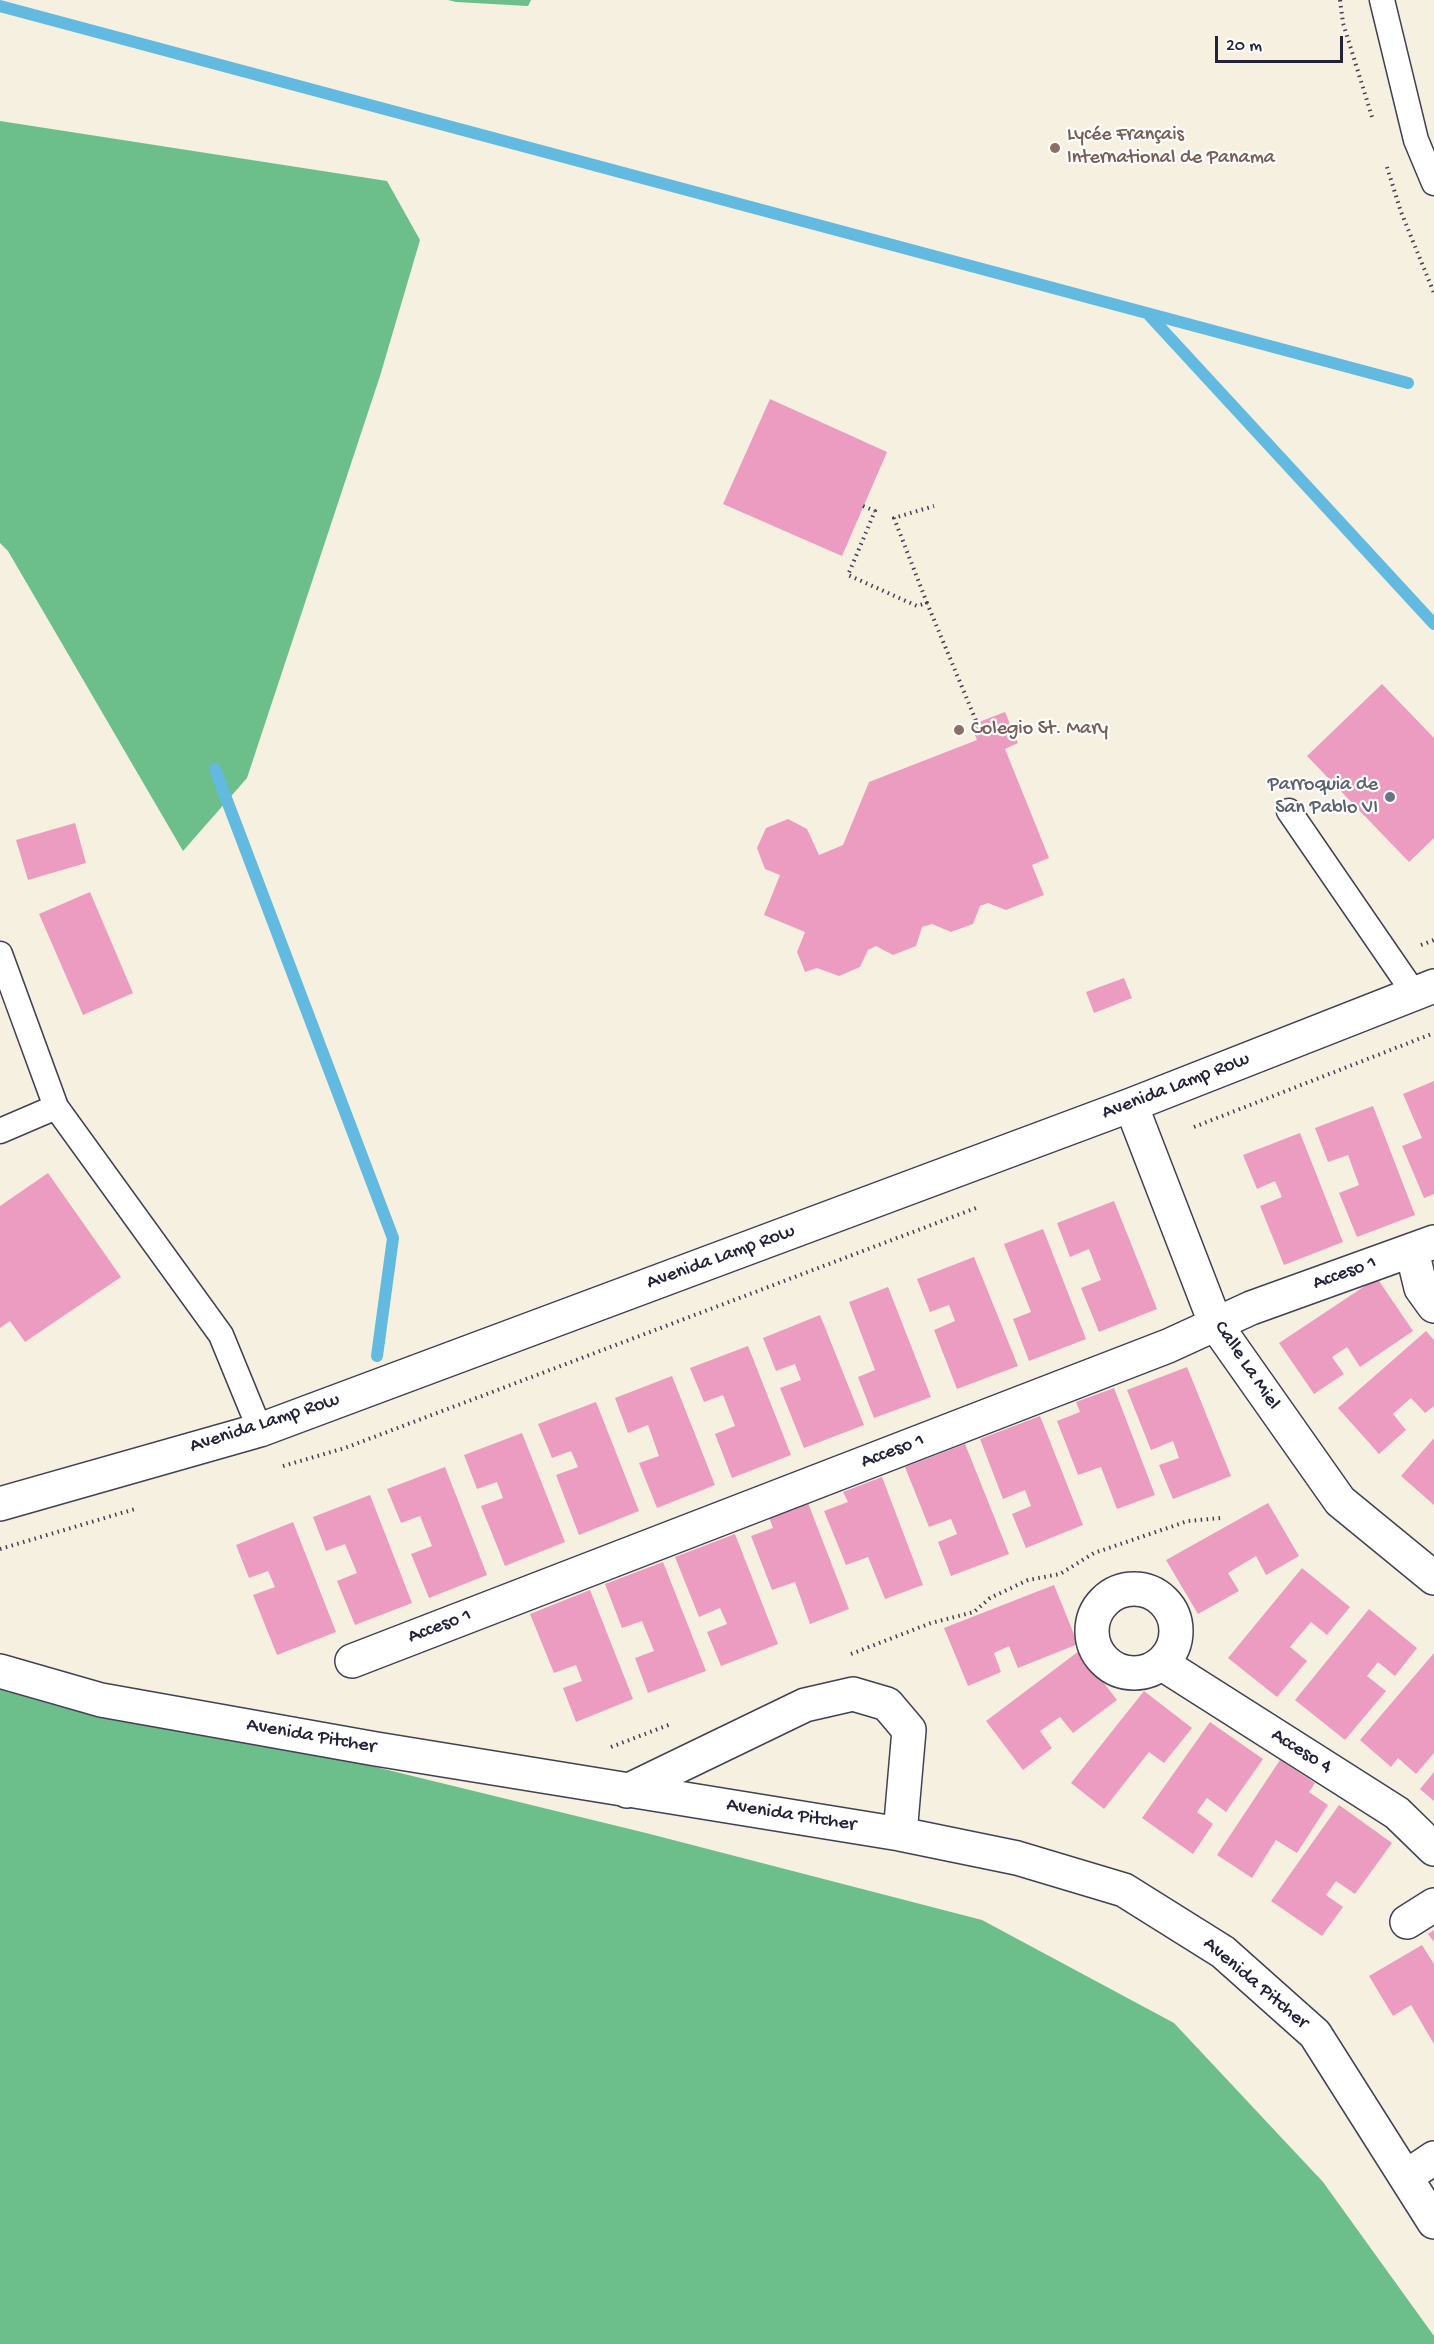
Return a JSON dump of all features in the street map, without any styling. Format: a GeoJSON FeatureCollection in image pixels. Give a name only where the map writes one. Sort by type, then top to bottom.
{"type":"FeatureCollection","features":[{"type":"Feature","properties":{"kind":"street","name":"Avenida Lamp Row"},"geometry":{"type":"LineString","coordinates":[[0,1504],[260,1430],[1131,1105],[1424,989]]}},
{"type":"Feature","properties":{"kind":"street","name":"Calle La Miel"},"geometry":{"type":"LineString","coordinates":[[1131,1105],[1216,1325],[1340,1501],[1434,1578]]}},
{"type":"Feature","properties":{"kind":"street","name":"Acceso 1"},"geometry":{"type":"LineString","coordinates":[[352,1661],[1157,1350],[1251,1308],[1423,1246]]}},
{"type":"Feature","properties":{"kind":"street"},"geometry":{"type":"LineString","coordinates":[[1423,1246],[1421,1288],[1434,1306]]}},
{"type":"Feature","properties":{"kind":"street","name":"Acceso 4"},"geometry":{"type":"LineString","coordinates":[[1161,1663],[1396,1813],[1434,1849]]}},
{"type":"Feature","properties":{"kind":"street","name":"Avenida Pitcher"},"geometry":{"type":"LineString","coordinates":[[0,1671],[101,1700],[627,1791],[900,1834],[1017,1858],[1124,1890],[1223,1952],[1315,2034],[1434,2222]]}},
{"type":"Feature","properties":{"kind":"street"},"geometry":{"type":"LineString","coordinates":[[627,1791],[805,1705],[853,1694],[887,1704],[909,1730],[900,1834]]}},
{"type":"Feature","properties":{"kind":"street"},"geometry":{"type":"LineString","coordinates":[[1407,2176],[1434,2158]]}},
{"type":"Feature","properties":{"kind":"lane"},"geometry":{"type":"LineString","coordinates":[[1382,0],[1416,140],[1434,183]]}},
{"type":"Feature","properties":{"kind":"lane"},"geometry":{"type":"LineString","coordinates":[[1289,811],[1424,989]]}},
{"type":"Feature","properties":{"kind":"lane"},"geometry":{"type":"LineString","coordinates":[[0,954],[56,1107],[221,1335],[260,1430]]}},
{"type":"Feature","properties":{"kind":"lane"},"geometry":{"type":"LineString","coordinates":[[0,1131],[56,1107]]}},
{"type":"Feature","properties":{"kind":"path"},"geometry":{"type":"LineString","coordinates":[[863,506],[875,511],[848,576],[917,606],[927,603]]}},
{"type":"Feature","properties":{"kind":"path"},"geometry":{"type":"LineString","coordinates":[[934,507],[894,518],[977,723]]}},
{"type":"Feature","properties":{"kind":"path"},"geometry":{"type":"LineString","coordinates":[[1194,1127],[1434,1033]]}},
{"type":"Feature","properties":{"kind":"path"},"geometry":{"type":"LineString","coordinates":[[842,1658],[931,1623],[974,1612],[990,1598],[1028,1580],[1060,1574],[1094,1553],[1188,1521],[1221,1518]]}},
{"type":"Feature","properties":{"kind":"path"},"geometry":{"type":"LineString","coordinates":[[608,1748],[675,1722]]}},
{"type":"Feature","properties":{"kind":"green space"},"geometry":{"type":"Polygon","coordinates":[[[448,0],[531,0],[528,6],[448,0]]]}},
{"type":"Feature","properties":{"kind":"green space"},"geometry":{"type":"Polygon","coordinates":[[[0,121],[387,181],[420,240],[380,376],[247,778],[183,851],[8,551],[0,543],[0,121]]]}},
{"type":"Feature","properties":{"kind":"green space"},"geometry":{"type":"Polygon","coordinates":[[[0,1671],[101,1700],[646,1833],[982,1920],[1174,2023],[1323,2182],[1434,2336],[1434,2344],[0,2344],[0,1671]]]}},
{"type":"Feature","properties":{"kind":"building"},"geometry":{"type":"Polygon","coordinates":[[[770,399],[887,452],[842,556],[723,504],[770,399]]]}},
{"type":"Feature","properties":{"kind":"building","name":"Parroquia de San Pablo VI"},"geometry":{"type":"Polygon","coordinates":[[[1382,684],[1434,738],[1434,838],[1409,862],[1307,756],[1382,684]]]}},
{"type":"Feature","properties":{"kind":"building"},"geometry":{"type":"Polygon","coordinates":[[[1005,712],[1018,743],[1005,749],[1049,858],[1032,865],[1044,895],[1006,910],[988,903],[980,906],[973,924],[951,932],[932,924],[922,927],[916,946],[893,955],[876,946],[868,950],[860,967],[839,976],[817,968],[805,972],[797,952],[805,932],[764,915],[780,875],[765,869],[757,848],[766,828],[788,819],[807,829],[819,855],[843,845],[869,782],[977,740],[971,725],[1005,712]]]}},
{"type":"Feature","properties":{"kind":"building"},"geometry":{"type":"Polygon","coordinates":[[[75,823],[86,863],[28,880],[16,840],[75,823]]]}},
{"type":"Feature","properties":{"kind":"building"},"geometry":{"type":"Polygon","coordinates":[[[90,892],[133,993],[83,1015],[39,914],[90,892]]]}},
{"type":"Feature","properties":{"kind":"building"},"geometry":{"type":"Polygon","coordinates":[[[1124,978],[1132,998],[1094,1013],[1086,992],[1124,978]]]}},
{"type":"Feature","properties":{"kind":"building"},"geometry":{"type":"Polygon","coordinates":[[[1434,1081],[1434,1194],[1424,1198],[1402,1146],[1422,1138],[1403,1094],[1434,1081]]]}},
{"type":"Feature","properties":{"kind":"building"},"geometry":{"type":"Polygon","coordinates":[[[1373,1106],[1415,1215],[1357,1237],[1339,1193],[1359,1185],[1348,1155],[1328,1162],[1315,1128],[1373,1106]]]}},
{"type":"Feature","properties":{"kind":"building"},"geometry":{"type":"Polygon","coordinates":[[[1300,1133],[1343,1242],[1284,1265],[1260,1206],[1282,1197],[1275,1181],[1257,1189],[1243,1155],[1300,1133]]]}},
{"type":"Feature","properties":{"kind":"building"},"geometry":{"type":"Polygon","coordinates":[[[48,1173],[121,1277],[25,1342],[10,1321],[0,1328],[0,1206],[48,1173]]]}},
{"type":"Feature","properties":{"kind":"building"},"geometry":{"type":"Polygon","coordinates":[[[1114,1201],[1157,1309],[1099,1332],[1081,1288],[1101,1280],[1089,1249],[1070,1257],[1057,1223],[1114,1201]]]}},
{"type":"Feature","properties":{"kind":"building"},"geometry":{"type":"Polygon","coordinates":[[[1043,1229],[1086,1339],[1029,1361],[1013,1319],[1031,1312],[1004,1244],[1043,1229]]]}},
{"type":"Feature","properties":{"kind":"building"},"geometry":{"type":"Polygon","coordinates":[[[974,1257],[1018,1366],[957,1389],[934,1330],[955,1321],[949,1305],[930,1312],[917,1279],[974,1257]]]}},
{"type":"Feature","properties":{"kind":"building"},"geometry":{"type":"Polygon","coordinates":[[[1377,1278],[1413,1331],[1360,1367],[1347,1347],[1332,1357],[1344,1374],[1314,1394],[1279,1343],[1377,1278]]]}},
{"type":"Feature","properties":{"kind":"building"},"geometry":{"type":"Polygon","coordinates":[[[888,1287],[931,1397],[874,1418],[858,1377],[875,1370],[849,1302],[888,1287]]]}},
{"type":"Feature","properties":{"kind":"building"},"geometry":{"type":"Polygon","coordinates":[[[820,1315],[864,1425],[804,1448],[780,1388],[801,1380],[795,1364],[776,1371],[763,1338],[820,1315]]]}},
{"type":"Feature","properties":{"kind":"building"},"geometry":{"type":"Polygon","coordinates":[[[1426,1331],[1434,1340],[1434,1406],[1425,1413],[1411,1398],[1393,1414],[1406,1430],[1379,1454],[1338,1408],[1426,1331]]]}},
{"type":"Feature","properties":{"kind":"building"},"geometry":{"type":"Polygon","coordinates":[[[748,1346],[791,1455],[732,1478],[715,1434],[735,1426],[723,1395],[704,1402],[690,1368],[748,1346]]]}},
{"type":"Feature","properties":{"kind":"building"},"geometry":{"type":"Polygon","coordinates":[[[1187,1367],[1231,1476],[1173,1499],[1159,1465],[1179,1458],[1173,1441],[1151,1450],[1127,1390],[1187,1367]]]}},
{"type":"Feature","properties":{"kind":"building"},"geometry":{"type":"Polygon","coordinates":[[[672,1376],[715,1485],[657,1508],[639,1463],[659,1456],[648,1425],[628,1433],[615,1398],[672,1376]]]}},
{"type":"Feature","properties":{"kind":"building"},"geometry":{"type":"Polygon","coordinates":[[[1114,1388],[1155,1495],[1117,1509],[1101,1467],[1078,1475],[1057,1421],[1080,1412],[1076,1402],[1114,1388]]]}},
{"type":"Feature","properties":{"kind":"building"},"geometry":{"type":"Polygon","coordinates":[[[596,1402],[639,1511],[579,1535],[556,1475],[578,1467],[571,1451],[552,1458],[538,1424],[596,1402]]]}},
{"type":"Feature","properties":{"kind":"building"},"geometry":{"type":"Polygon","coordinates":[[[1040,1416],[1083,1525],[1026,1548],[1012,1514],[1031,1506],[1025,1490],[1003,1499],[980,1439],[1040,1416]]]}},
{"type":"Feature","properties":{"kind":"building"},"geometry":{"type":"Polygon","coordinates":[[[522,1433],[565,1542],[505,1566],[481,1506],[503,1498],[497,1482],[477,1489],[464,1455],[522,1433]]]}},
{"type":"Feature","properties":{"kind":"building"},"geometry":{"type":"Polygon","coordinates":[[[1434,1438],[1434,1505],[1401,1476],[1434,1438]]]}},
{"type":"Feature","properties":{"kind":"building"},"geometry":{"type":"Polygon","coordinates":[[[965,1444],[1009,1554],[951,1576],[938,1542],[957,1534],[951,1519],[929,1527],[905,1467],[965,1444]]]}},
{"type":"Feature","properties":{"kind":"building"},"geometry":{"type":"Polygon","coordinates":[[[445,1467],[487,1575],[429,1598],[411,1554],[432,1546],[420,1516],[401,1523],[387,1489],[445,1467]]]}},
{"type":"Feature","properties":{"kind":"building"},"geometry":{"type":"Polygon","coordinates":[[[882,1477],[923,1585],[885,1599],[868,1557],[846,1565],[824,1511],[848,1502],[843,1492],[882,1477]]]}},
{"type":"Feature","properties":{"kind":"building"},"geometry":{"type":"Polygon","coordinates":[[[370,1495],[412,1603],[355,1625],[337,1581],[357,1573],[345,1544],[326,1551],[313,1517],[370,1495]]]}},
{"type":"Feature","properties":{"kind":"building"},"geometry":{"type":"Polygon","coordinates":[[[808,1503],[849,1609],[810,1624],[795,1582],[772,1590],[751,1536],[773,1528],[769,1517],[808,1503]]]}},
{"type":"Feature","properties":{"kind":"building"},"geometry":{"type":"Polygon","coordinates":[[[1268,1503],[1299,1556],[1266,1575],[1256,1556],[1228,1573],[1239,1591],[1198,1614],[1166,1560],[1268,1503]]]}},
{"type":"Feature","properties":{"kind":"building"},"geometry":{"type":"Polygon","coordinates":[[[293,1522],[336,1632],[277,1655],[253,1595],[275,1587],[268,1571],[249,1578],[236,1545],[293,1522]]]}},
{"type":"Feature","properties":{"kind":"building"},"geometry":{"type":"Polygon","coordinates":[[[735,1534],[778,1644],[721,1666],[707,1632],[727,1624],[720,1608],[699,1617],[675,1557],[735,1534]]]}},
{"type":"Feature","properties":{"kind":"building"},"geometry":{"type":"Polygon","coordinates":[[[663,1562],[706,1671],[648,1693],[635,1658],[654,1651],[642,1621],[622,1628],[605,1584],[663,1562]]]}},
{"type":"Feature","properties":{"kind":"building"},"geometry":{"type":"Polygon","coordinates":[[[1302,1568],[1350,1607],[1327,1635],[1311,1622],[1290,1647],[1307,1661],[1277,1697],[1228,1658],[1302,1568]]]}},
{"type":"Feature","properties":{"kind":"building"},"geometry":{"type":"Polygon","coordinates":[[[1054,1585],[1078,1644],[1018,1668],[1009,1646],[994,1653],[1001,1672],[968,1686],[944,1628],[1054,1585]]]}},
{"type":"Feature","properties":{"kind":"building"},"geometry":{"type":"Polygon","coordinates":[[[590,1590],[633,1699],[576,1722],[563,1688],[582,1681],[576,1665],[554,1673],[530,1614],[590,1590]]]}},
{"type":"Feature","properties":{"kind":"building"},"geometry":{"type":"Polygon","coordinates":[[[1369,1609],[1417,1648],[1395,1676],[1378,1662],[1367,1676],[1386,1691],[1345,1740],[1295,1700],[1369,1609]]]}},
{"type":"Feature","properties":{"kind":"building"},"geometry":{"type":"Polygon","coordinates":[[[1079,1651],[1117,1700],[1073,1733],[1060,1717],[1040,1731],[1052,1748],[1023,1770],[986,1721],[1079,1651]]]}},
{"type":"Feature","properties":{"kind":"building"},"geometry":{"type":"Polygon","coordinates":[[[1434,1653],[1434,1753],[1416,1774],[1398,1758],[1391,1767],[1360,1740],[1434,1653]]]}},
{"type":"Feature","properties":{"kind":"building"},"geometry":{"type":"Polygon","coordinates":[[[1144,1691],[1192,1728],[1164,1763],[1149,1752],[1104,1809],[1071,1783],[1144,1691]]]}},
{"type":"Feature","properties":{"kind":"building"},"geometry":{"type":"Polygon","coordinates":[[[1210,1722],[1263,1759],[1226,1812],[1207,1798],[1197,1812],[1213,1824],[1193,1854],[1142,1818],[1210,1722]]]}},
{"type":"Feature","properties":{"kind":"building"},"geometry":{"type":"Polygon","coordinates":[[[1280,1760],[1315,1783],[1309,1792],[1328,1805],[1297,1853],[1276,1840],[1252,1878],[1217,1855],[1280,1760]]]}},
{"type":"Feature","properties":{"kind":"building"},"geometry":{"type":"Polygon","coordinates":[[[1434,1772],[1434,1801],[1420,1789],[1434,1772]]]}},
{"type":"Feature","properties":{"kind":"building"},"geometry":{"type":"Polygon","coordinates":[[[1339,1805],[1392,1843],[1355,1894],[1336,1881],[1326,1895],[1343,1907],[1322,1936],[1271,1901],[1339,1805]]]}},
{"type":"Feature","properties":{"kind":"building"},"geometry":{"type":"Polygon","coordinates":[[[1434,1930],[1434,1942],[1428,1934],[1434,1930]]]}},
{"type":"Feature","properties":{"kind":"building"},"geometry":{"type":"Polygon","coordinates":[[[1422,1945],[1434,1964],[1434,2044],[1411,2005],[1393,2016],[1369,1976],[1422,1945]]]}},
{"type":"Feature","properties":{"kind":"waterway"},"geometry":{"type":"LineString","coordinates":[[0,6],[1408,383]]}},
{"type":"Feature","properties":{"kind":"waterway"},"geometry":{"type":"LineString","coordinates":[[1148,314],[1434,624]]}},
{"type":"Feature","properties":{"kind":"waterway"},"geometry":{"type":"LineString","coordinates":[[215,769],[393,1238],[377,1356]]}},
{"type":"Feature","properties":{"kind":"place","name":"Lycée Français International de Panama"},"geometry":{"type":"Point","coordinates":[1055,148]}},
{"type":"Feature","properties":{"kind":"place","name":"Colegio St. Mary"},"geometry":{"type":"Point","coordinates":[959,730]}},
{"type":"Feature","properties":{"kind":"place","name":"Parroquia de San Pablo VI"},"geometry":{"type":"Point","coordinates":[1390,797]}}]}
